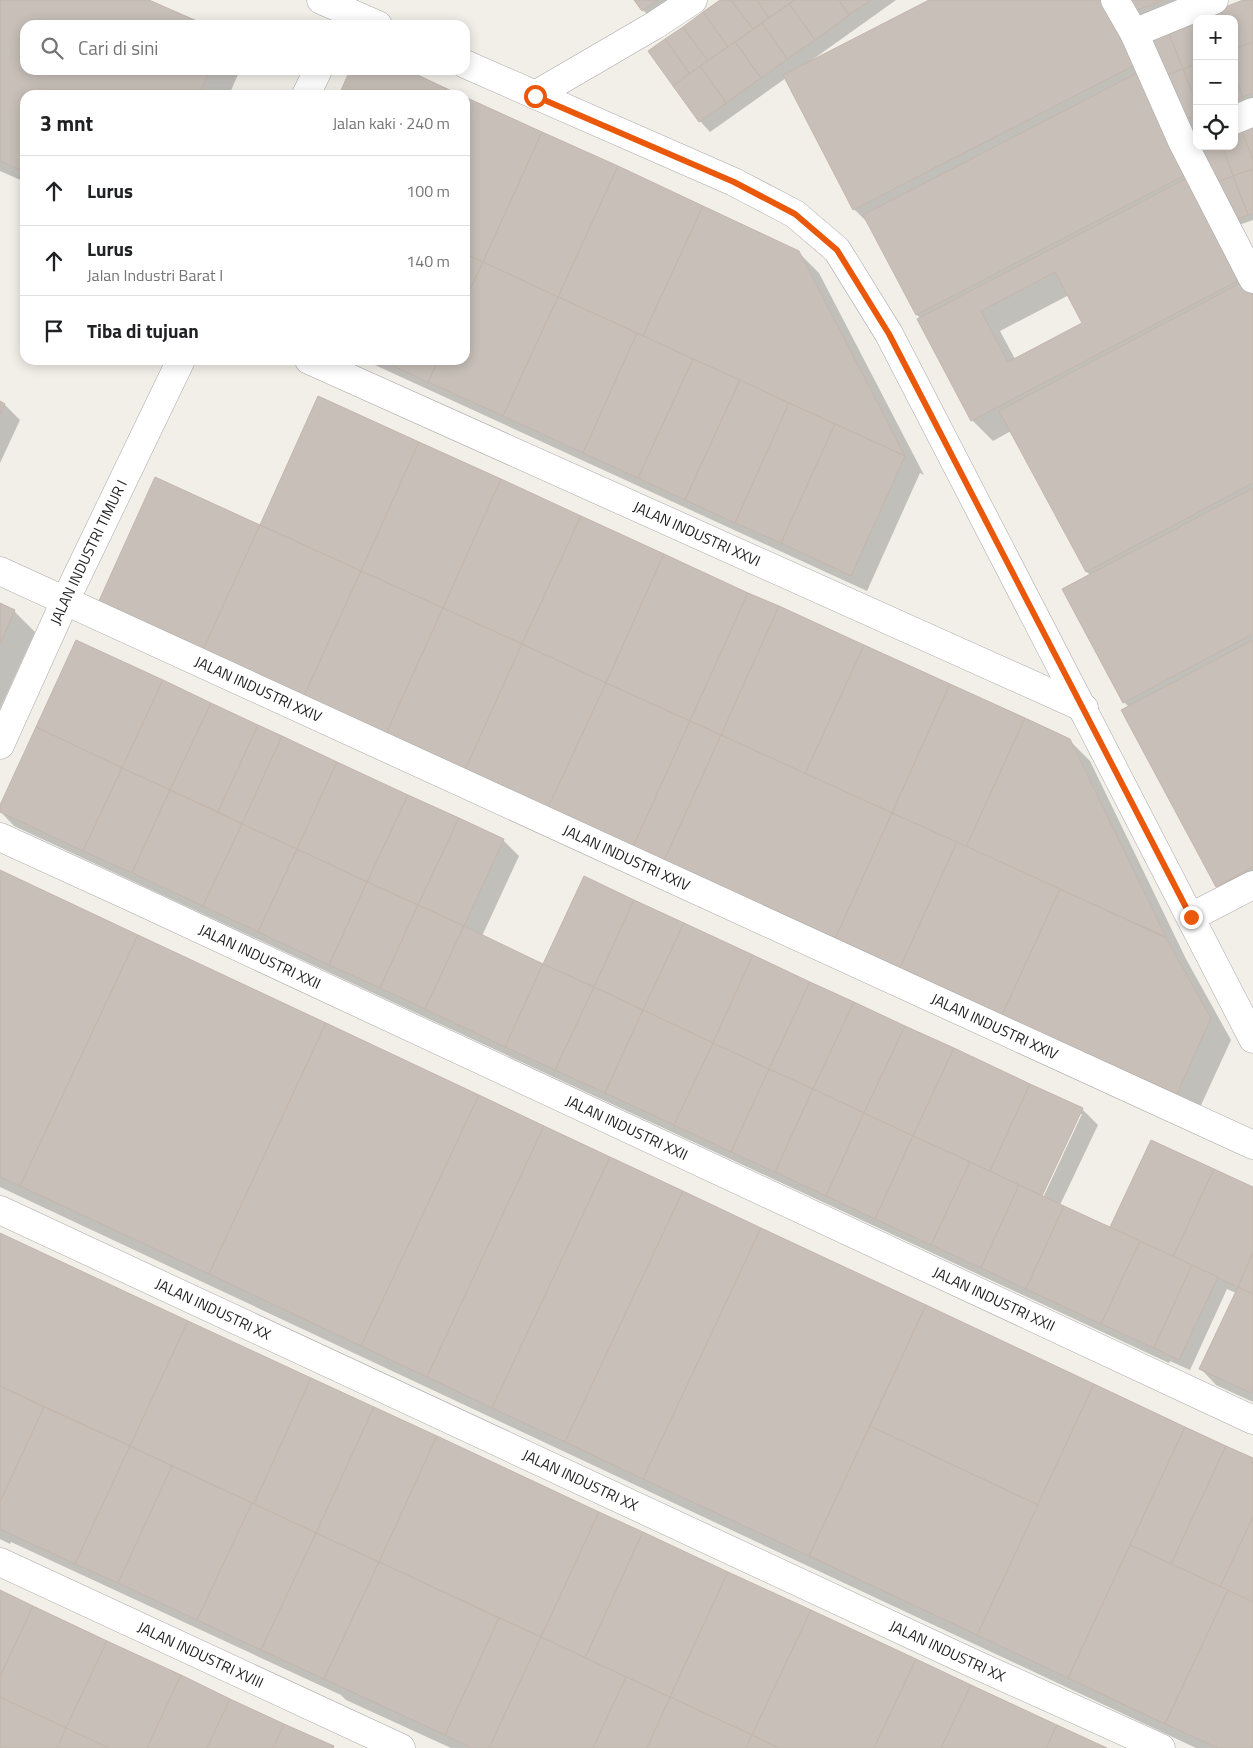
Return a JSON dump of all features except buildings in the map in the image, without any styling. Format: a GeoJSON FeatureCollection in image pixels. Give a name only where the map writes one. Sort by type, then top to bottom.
{"type":"FeatureCollection","features":[{"type":"Feature","properties":{"kind":"street"},"geometry":{"type":"LineString","coordinates":[[321,0],[343,18]]}},
{"type":"Feature","properties":{"kind":"street"},"geometry":{"type":"LineString","coordinates":[[535,96],[655,25],[693,0]]}},
{"type":"Feature","properties":{"kind":"street"},"geometry":{"type":"LineString","coordinates":[[1115,0],[1246,249],[1253,279]]}},
{"type":"Feature","properties":{"kind":"street"},"geometry":{"type":"LineString","coordinates":[[1134,33],[1214,0]]}},
{"type":"Feature","properties":{"kind":"street"},"geometry":{"type":"LineString","coordinates":[[470,66],[734,182],[795,214],[837,250],[889,334],[1084,708],[1253,1039]]}},
{"type":"Feature","properties":{"kind":"street"},"geometry":{"type":"LineString","coordinates":[[308,90],[316,75]]}},
{"type":"Feature","properties":{"kind":"street"},"geometry":{"type":"LineString","coordinates":[[1238,118],[1253,112]]}},
{"type":"Feature","properties":{"kind":"street","name":"JALAN INDUSTRI TIMUR I"},"geometry":{"type":"LineString","coordinates":[[0,745],[65,601],[179,365]]}},
{"type":"Feature","properties":{"kind":"street","name":"JALAN INDUSTRI XXVI"},"geometry":{"type":"LineString","coordinates":[[320,365],[1084,708]]}},
{"type":"Feature","properties":{"kind":"street","name":"JALAN INDUSTRI XXIV"},"geometry":{"type":"LineString","coordinates":[[0,571],[1253,1145]]}},
{"type":"Feature","properties":{"kind":"street","name":"JALAN INDUSTRI XXII"},"geometry":{"type":"LineString","coordinates":[[0,837],[159,909],[1253,1420]]}},
{"type":"Feature","properties":{"kind":"street"},"geometry":{"type":"LineString","coordinates":[[1191,917],[1253,884]]}},
{"type":"Feature","properties":{"kind":"street","name":"JALAN INDUSTRI XX"},"geometry":{"type":"LineString","coordinates":[[0,1210],[968,1661],[1161,1748]]}},
{"type":"Feature","properties":{"kind":"street","name":"JALAN INDUSTRI XVIII"},"geometry":{"type":"LineString","coordinates":[[0,1562],[401,1748]]}},
{"type":"Feature","properties":{"kind":"route"},"geometry":{"type":"LineString","coordinates":[[535,96],[734,182],[795,214],[837,250],[889,334],[1191,917]]}}]}
